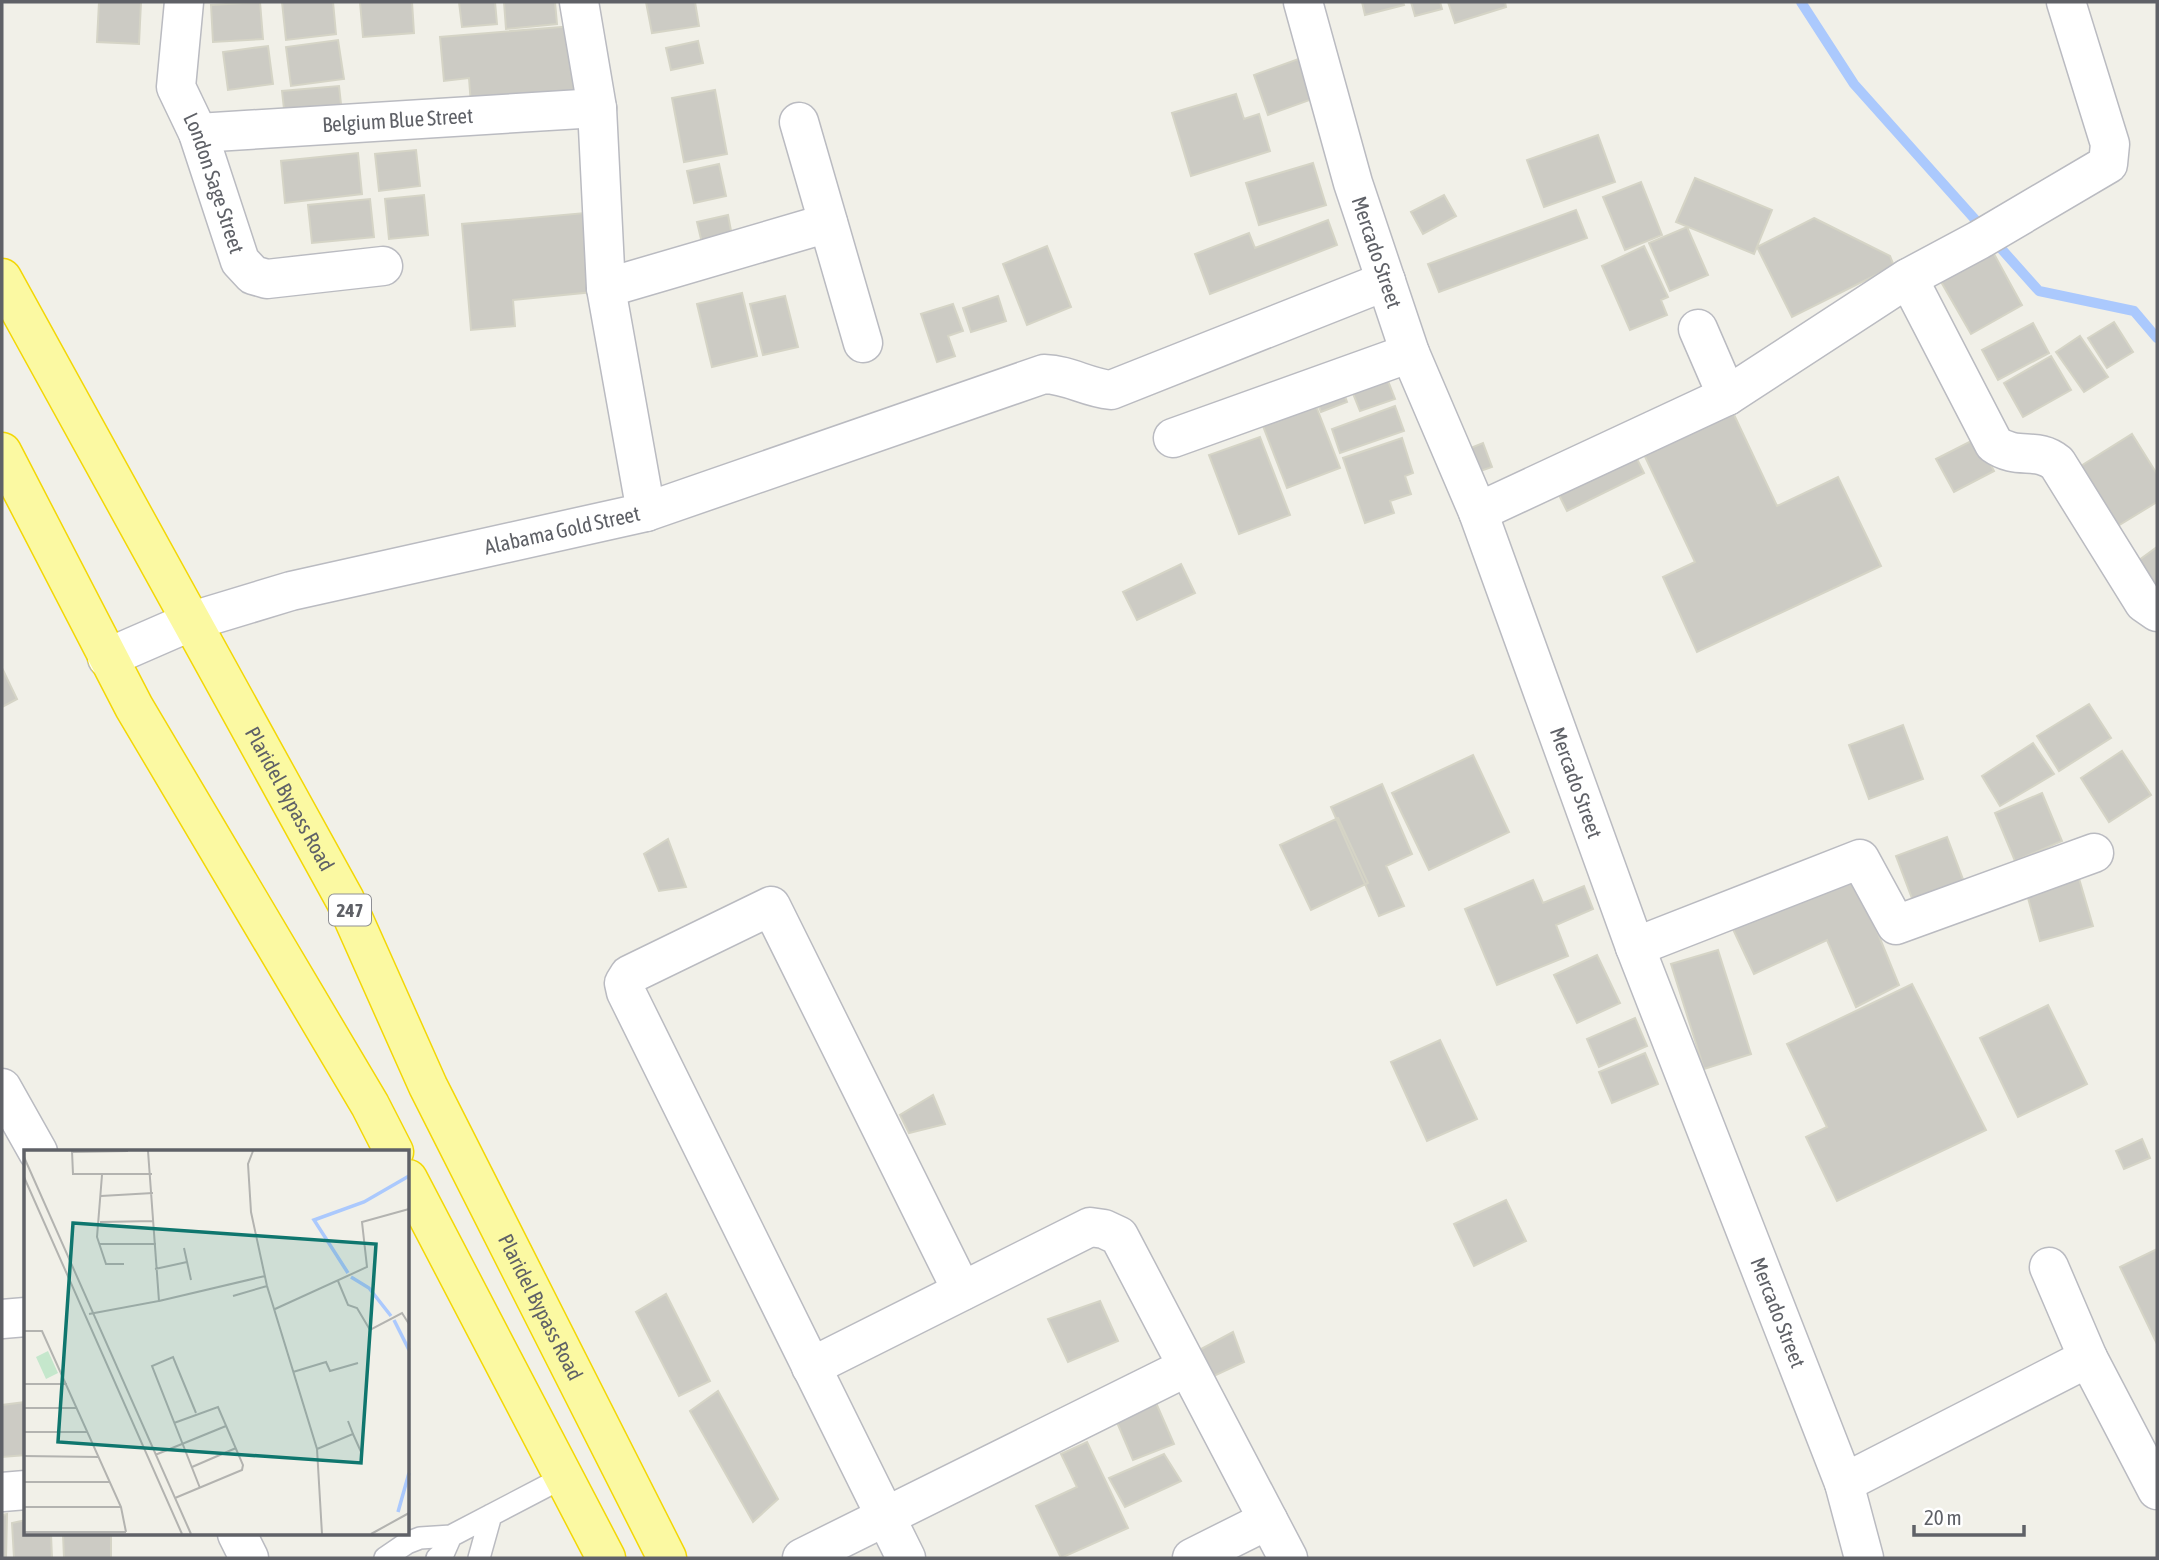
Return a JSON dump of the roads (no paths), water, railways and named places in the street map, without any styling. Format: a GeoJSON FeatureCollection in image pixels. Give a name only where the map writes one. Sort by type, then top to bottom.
{"type":"FeatureCollection","features":[{"type":"Feature","properties":{"kind":"highway","name":"Plaridel Bypass Road"},"geometry":{"type":"LineString","coordinates":[[2,278],[345,900],[428,1086],[667,1558]]}},
{"type":"Feature","properties":{"kind":"highway"},"geometry":{"type":"LineString","coordinates":[[2,452],[107,658],[370,1105],[393,1150]]}},
{"type":"Feature","properties":{"kind":"highway"},"geometry":{"type":"LineString","coordinates":[[410,1183],[606,1558]]}},
{"type":"Feature","properties":{"kind":"street","name":"London Sage Street"},"geometry":{"type":"LineString","coordinates":[[184,2],[176,87],[198,133],[240,261],[253,275],[267,279],[383,266]]}},
{"type":"Feature","properties":{"kind":"street","name":"Alabama Gold Street"},"geometry":{"type":"LineString","coordinates":[[107,658],[192,621],[291,591],[646,512],[606,288],[597,108],[579,2]]}},
{"type":"Feature","properties":{"kind":"street","name":"Mercado Street"},"geometry":{"type":"LineString","coordinates":[[1303,2],[1353,183],[1410,353],[1478,512],[1635,947],[1844,1483],[1864,1558]]}},
{"type":"Feature","properties":{"kind":"street"},"geometry":{"type":"LineString","coordinates":[[1478,512],[1727,396],[1908,278],[1979,240],[2108,164],[2110,144],[2066,2]]}},
{"type":"Feature","properties":{"kind":"street","name":"Belgium Blue Street"},"geometry":{"type":"LineString","coordinates":[[198,133],[597,108]]}},
{"type":"Feature","properties":{"kind":"street"},"geometry":{"type":"LineString","coordinates":[[799,122],[863,343]]}},
{"type":"Feature","properties":{"kind":"street"},"geometry":{"type":"LineString","coordinates":[[606,288],[828,223]]}},
{"type":"Feature","properties":{"kind":"street"},"geometry":{"type":"LineString","coordinates":[[1908,278],[1994,444],[2009,453],[2045,455],[2057,463],[2144,603],[2157,612]]}},
{"type":"Feature","properties":{"kind":"street"},"geometry":{"type":"LineString","coordinates":[[646,512],[1044,374],[1063,375],[1093,388],[1111,390],[1386,281]]}},
{"type":"Feature","properties":{"kind":"street"},"geometry":{"type":"LineString","coordinates":[[1698,329],[1727,396]]}},
{"type":"Feature","properties":{"kind":"street"},"geometry":{"type":"LineString","coordinates":[[1172,438],[1410,353]]}},
{"type":"Feature","properties":{"kind":"street"},"geometry":{"type":"LineString","coordinates":[[1635,947],[1860,859],[1896,925],[2094,853]]}},
{"type":"Feature","properties":{"kind":"street"},"geometry":{"type":"LineString","coordinates":[[906,1558],[626,992],[624,983],[629,975],[771,906],[962,1291]]}},
{"type":"Feature","properties":{"kind":"street"},"geometry":{"type":"LineString","coordinates":[[2,1088],[25,1150]]}},
{"type":"Feature","properties":{"kind":"street"},"geometry":{"type":"LineString","coordinates":[[811,1367],[1090,1227],[1104,1229],[1119,1236],[1288,1558]]}},
{"type":"Feature","properties":{"kind":"street"},"geometry":{"type":"LineString","coordinates":[[2049,1267],[2088,1358],[2157,1490]]}},
{"type":"Feature","properties":{"kind":"street"},"geometry":{"type":"LineString","coordinates":[[2,1319],[24,1317]]}},
{"type":"Feature","properties":{"kind":"street"},"geometry":{"type":"LineString","coordinates":[[1844,1483],[2088,1358]]}},
{"type":"Feature","properties":{"kind":"street"},"geometry":{"type":"LineString","coordinates":[[802,1558],[1187,1367]]}},
{"type":"Feature","properties":{"kind":"street"},"geometry":{"type":"LineString","coordinates":[[2,1492],[24,1490]]}},
{"type":"Feature","properties":{"kind":"street"},"geometry":{"type":"LineString","coordinates":[[1192,1558],[1268,1520]]}},
{"type":"Feature","properties":{"kind":"street"},"geometry":{"type":"LineString","coordinates":[[238,1536],[249,1558]]}},
{"type":"Feature","properties":{"kind":"lane"},"geometry":{"type":"LineString","coordinates":[[385,1558],[407,1543],[420,1538],[451,1536],[562,1478]]}},
{"type":"Feature","properties":{"kind":"lane"},"geometry":{"type":"LineString","coordinates":[[479,1558],[491,1515]]}},
{"type":"Feature","properties":{"kind":"lane"},"geometry":{"type":"LineString","coordinates":[[437,1558],[444,1552],[451,1536]]}},
{"type":"Feature","properties":{"kind":"waterway"},"geometry":{"type":"LineString","coordinates":[[1801,2],[1854,84],[2039,291],[2134,311],[2157,338]]}}]}
